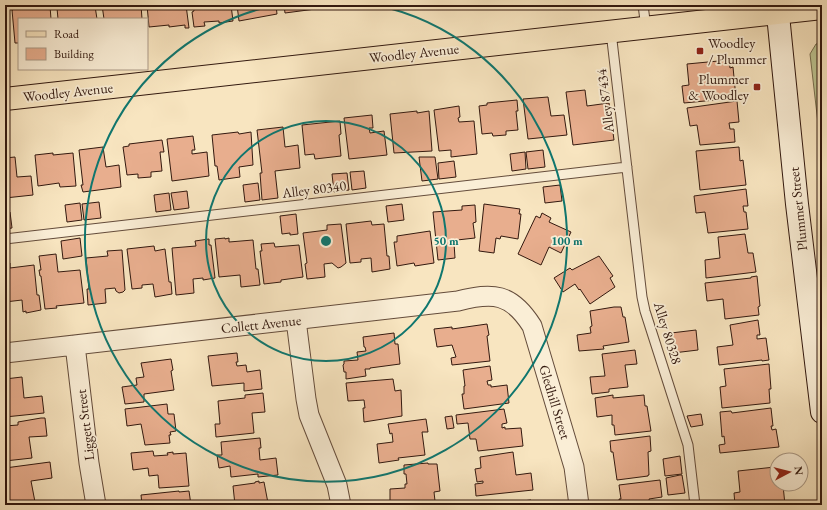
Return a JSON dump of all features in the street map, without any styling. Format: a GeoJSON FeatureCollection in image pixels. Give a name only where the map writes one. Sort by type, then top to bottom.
{"type":"FeatureCollection","features":[{"type":"Feature","properties":{"kind":"main road","name":"Woodley Avenue"},"geometry":{"type":"LineString","coordinates":[[5,99],[646,28],[777,9],[822,8]]}},
{"type":"Feature","properties":{"kind":"main road","name":"Plummer Street"},"geometry":{"type":"LineString","coordinates":[[777,9],[796,196],[822,412]]}},
{"type":"Feature","properties":{"kind":"street","name":"Collett Avenue"},"geometry":{"type":"LineString","coordinates":[[5,353],[458,301],[476,296],[495,296],[505,299],[515,305]]}},
{"type":"Feature","properties":{"kind":"street","name":"Gledhill Street"},"geometry":{"type":"LineString","coordinates":[[515,305],[524,314],[532,326],[537,340],[574,466],[579,505]]}},
{"type":"Feature","properties":{"kind":"street"},"geometry":{"type":"LineString","coordinates":[[296,320],[309,415],[337,485],[341,505]]}},
{"type":"Feature","properties":{"kind":"street","name":"Liggett Street"},"geometry":{"type":"LineString","coordinates":[[75,344],[88,455],[96,505]]}},
{"type":"Feature","properties":{"kind":"lane"},"geometry":{"type":"LineString","coordinates":[[643,5],[646,28]]}},
{"type":"Feature","properties":{"kind":"lane","name":"Alley 87434"},"geometry":{"type":"LineString","coordinates":[[611,31],[627,167]]}},
{"type":"Feature","properties":{"kind":"lane","name":"Alley 80340"},"geometry":{"type":"LineString","coordinates":[[5,239],[627,167]]}},
{"type":"Feature","properties":{"kind":"lane","name":"Alley 80328"},"geometry":{"type":"LineString","coordinates":[[627,167],[642,297],[645,311],[688,444],[695,505]]}},
{"type":"Feature","properties":{"kind":"green space"},"geometry":{"type":"Polygon","coordinates":[[[822,43],[822,158],[810,54],[816,44],[822,43]]]}},
{"type":"Feature","properties":{"kind":"building"},"geometry":{"type":"Polygon","coordinates":[[[12,5],[32,5],[32,8],[50,6],[51,18],[18,18],[18,43],[15,43],[12,5]]]}},
{"type":"Feature","properties":{"kind":"building"},"geometry":{"type":"Polygon","coordinates":[[[78,5],[79,8],[95,6],[97,18],[58,18],[57,8],[78,5]]]}},
{"type":"Feature","properties":{"kind":"building"},"geometry":{"type":"Polygon","coordinates":[[[102,5],[141,5],[142,18],[104,18],[102,5]]]}},
{"type":"Feature","properties":{"kind":"building"},"geometry":{"type":"Polygon","coordinates":[[[147,5],[186,5],[189,28],[185,28],[185,25],[149,27],[147,5]]]}},
{"type":"Feature","properties":{"kind":"building"},"geometry":{"type":"Polygon","coordinates":[[[193,5],[231,5],[233,21],[219,23],[219,21],[204,22],[205,26],[194,27],[192,12],[194,11],[193,5]]]}},
{"type":"Feature","properties":{"kind":"building"},"geometry":{"type":"Polygon","coordinates":[[[237,5],[276,5],[277,14],[239,21],[237,5]]]}},
{"type":"Feature","properties":{"kind":"building"},"geometry":{"type":"Polygon","coordinates":[[[284,5],[323,5],[323,8],[285,13],[284,5]]]}},
{"type":"Feature","properties":{"kind":"building"},"geometry":{"type":"Polygon","coordinates":[[[329,5],[366,5],[329,9],[329,5]]]}},
{"type":"Feature","properties":{"kind":"building"},"geometry":{"type":"Polygon","coordinates":[[[5,15],[9,43],[5,44],[5,15]]]}},
{"type":"Feature","properties":{"kind":"building"},"geometry":{"type":"Polygon","coordinates":[[[729,60],[730,68],[733,67],[736,98],[684,103],[682,86],[689,85],[687,64],[729,60]]]}},
{"type":"Feature","properties":{"kind":"building"},"geometry":{"type":"Polygon","coordinates":[[[585,90],[587,106],[609,103],[614,140],[573,145],[566,92],[585,90]]]}},
{"type":"Feature","properties":{"kind":"building"},"geometry":{"type":"Polygon","coordinates":[[[548,97],[551,116],[564,115],[567,135],[528,139],[523,99],[548,97]]]}},
{"type":"Feature","properties":{"kind":"building"},"geometry":{"type":"Polygon","coordinates":[[[517,100],[518,111],[516,111],[518,130],[506,131],[506,135],[493,136],[492,133],[482,134],[479,106],[487,105],[487,103],[517,100]]]}},
{"type":"Feature","properties":{"kind":"building"},"geometry":{"type":"Polygon","coordinates":[[[737,101],[739,122],[729,123],[730,129],[734,129],[735,142],[700,145],[697,125],[690,126],[687,108],[737,101]]]}},
{"type":"Feature","properties":{"kind":"building"},"geometry":{"type":"Polygon","coordinates":[[[459,106],[459,122],[474,121],[477,154],[451,157],[451,150],[439,151],[434,110],[459,106]]]}},
{"type":"Feature","properties":{"kind":"building"},"geometry":{"type":"Polygon","coordinates":[[[417,111],[417,113],[429,111],[432,151],[394,153],[390,114],[417,111]]]}},
{"type":"Feature","properties":{"kind":"building"},"geometry":{"type":"Polygon","coordinates":[[[372,115],[373,128],[369,128],[370,133],[384,131],[387,155],[349,159],[344,118],[372,115]]]}},
{"type":"Feature","properties":{"kind":"building"},"geometry":{"type":"Polygon","coordinates":[[[340,121],[341,134],[339,135],[341,156],[315,159],[314,154],[305,155],[302,125],[340,121]]]}},
{"type":"Feature","properties":{"kind":"building"},"geometry":{"type":"Polygon","coordinates":[[[283,127],[285,147],[298,145],[300,168],[275,171],[278,198],[262,200],[260,173],[262,173],[257,130],[283,127]]]}},
{"type":"Feature","properties":{"kind":"building"},"geometry":{"type":"Polygon","coordinates":[[[238,132],[239,134],[251,132],[253,165],[239,167],[240,177],[219,180],[217,166],[215,166],[212,135],[238,132]]]}},
{"type":"Feature","properties":{"kind":"building"},"geometry":{"type":"Polygon","coordinates":[[[193,136],[195,150],[192,150],[192,154],[207,152],[209,176],[172,181],[167,139],[193,136]]]}},
{"type":"Feature","properties":{"kind":"building"},"geometry":{"type":"Polygon","coordinates":[[[162,140],[164,152],[160,152],[162,171],[151,172],[151,177],[138,178],[138,174],[127,175],[123,147],[129,146],[129,144],[162,140]]]}},
{"type":"Feature","properties":{"kind":"building"},"geometry":{"type":"Polygon","coordinates":[[[103,147],[106,167],[119,165],[121,187],[83,192],[81,185],[83,185],[79,150],[103,147]]]}},
{"type":"Feature","properties":{"kind":"building"},"geometry":{"type":"Polygon","coordinates":[[[739,147],[740,161],[743,160],[746,185],[700,190],[696,151],[739,147]]]}},
{"type":"Feature","properties":{"kind":"building"},"geometry":{"type":"Polygon","coordinates":[[[543,150],[545,167],[528,169],[526,152],[543,150]]]}},
{"type":"Feature","properties":{"kind":"building"},"geometry":{"type":"Polygon","coordinates":[[[525,152],[526,169],[512,171],[510,154],[525,152]]]}},
{"type":"Feature","properties":{"kind":"building"},"geometry":{"type":"Polygon","coordinates":[[[53,153],[53,155],[73,153],[76,186],[60,187],[59,183],[38,186],[35,155],[53,153]]]}},
{"type":"Feature","properties":{"kind":"building"},"geometry":{"type":"Polygon","coordinates":[[[15,157],[17,177],[31,176],[33,195],[5,198],[5,158],[15,157]]]}},
{"type":"Feature","properties":{"kind":"building"},"geometry":{"type":"Polygon","coordinates":[[[419,157],[435,157],[438,179],[422,181],[419,157]]]}},
{"type":"Feature","properties":{"kind":"building"},"geometry":{"type":"Polygon","coordinates":[[[454,161],[456,177],[439,179],[438,163],[454,161]]]}},
{"type":"Feature","properties":{"kind":"building"},"geometry":{"type":"Polygon","coordinates":[[[364,171],[366,188],[352,190],[350,172],[364,171]]]}},
{"type":"Feature","properties":{"kind":"building"},"geometry":{"type":"Polygon","coordinates":[[[347,173],[349,190],[334,192],[332,174],[347,173]]]}},
{"type":"Feature","properties":{"kind":"building"},"geometry":{"type":"Polygon","coordinates":[[[258,183],[260,200],[245,202],[243,185],[258,183]]]}},
{"type":"Feature","properties":{"kind":"building"},"geometry":{"type":"Polygon","coordinates":[[[560,185],[562,201],[545,203],[543,187],[560,185]]]}},
{"type":"Feature","properties":{"kind":"building"},"geometry":{"type":"Polygon","coordinates":[[[746,189],[748,206],[743,206],[744,212],[746,212],[748,229],[708,233],[705,212],[696,213],[694,196],[746,189]]]}},
{"type":"Feature","properties":{"kind":"building"},"geometry":{"type":"Polygon","coordinates":[[[187,191],[189,208],[174,210],[171,193],[187,191]]]}},
{"type":"Feature","properties":{"kind":"building"},"geometry":{"type":"Polygon","coordinates":[[[169,193],[171,210],[156,212],[154,195],[169,193]]]}},
{"type":"Feature","properties":{"kind":"building"},"geometry":{"type":"Polygon","coordinates":[[[99,202],[101,218],[84,220],[82,204],[99,202]]]}},
{"type":"Feature","properties":{"kind":"building"},"geometry":{"type":"Polygon","coordinates":[[[80,203],[82,220],[67,222],[65,205],[80,203]]]}},
{"type":"Feature","properties":{"kind":"building"},"geometry":{"type":"Polygon","coordinates":[[[402,204],[404,220],[388,222],[386,206],[402,204]]]}},
{"type":"Feature","properties":{"kind":"building"},"geometry":{"type":"Polygon","coordinates":[[[484,204],[520,209],[519,214],[521,214],[518,239],[501,236],[500,239],[496,238],[494,253],[479,251],[484,204]]]}},
{"type":"Feature","properties":{"kind":"building"},"geometry":{"type":"Polygon","coordinates":[[[475,205],[476,222],[473,223],[475,238],[457,240],[457,243],[454,243],[455,258],[438,260],[433,212],[462,210],[462,206],[475,205]]]}},
{"type":"Feature","properties":{"kind":"building"},"geometry":{"type":"Polygon","coordinates":[[[5,212],[10,212],[12,228],[5,229],[5,212]]]}},
{"type":"Feature","properties":{"kind":"building"},"geometry":{"type":"Polygon","coordinates":[[[542,213],[551,218],[549,222],[571,232],[561,253],[549,247],[541,265],[518,254],[536,216],[540,218],[542,213]]]}},
{"type":"Feature","properties":{"kind":"building"},"geometry":{"type":"Polygon","coordinates":[[[296,214],[298,234],[282,234],[280,216],[296,214]]]}},
{"type":"Feature","properties":{"kind":"building"},"geometry":{"type":"Polygon","coordinates":[[[371,221],[372,225],[384,224],[387,256],[389,256],[390,269],[372,272],[371,258],[361,259],[361,262],[350,263],[346,224],[371,221]]]}},
{"type":"Feature","properties":{"kind":"building"},"geometry":{"type":"Polygon","coordinates":[[[341,224],[346,263],[338,268],[332,263],[324,264],[325,277],[307,279],[305,264],[307,263],[303,233],[327,230],[327,225],[341,224]]]}},
{"type":"Feature","properties":{"kind":"building"},"geometry":{"type":"Polygon","coordinates":[[[430,231],[434,263],[415,266],[414,263],[397,266],[394,242],[397,242],[397,236],[430,231]]]}},
{"type":"Feature","properties":{"kind":"building"},"geometry":{"type":"Polygon","coordinates":[[[745,234],[748,253],[753,253],[756,272],[706,278],[705,260],[720,258],[718,237],[745,234]]]}},
{"type":"Feature","properties":{"kind":"building"},"geometry":{"type":"Polygon","coordinates":[[[80,238],[82,256],[63,259],[61,241],[80,238]]]}},
{"type":"Feature","properties":{"kind":"building"},"geometry":{"type":"Polygon","coordinates":[[[229,238],[229,242],[253,240],[256,269],[258,269],[260,285],[241,287],[240,275],[219,277],[215,239],[229,238]]]}},
{"type":"Feature","properties":{"kind":"building"},"geometry":{"type":"Polygon","coordinates":[[[209,239],[215,278],[203,280],[203,278],[193,279],[194,293],[176,295],[172,248],[196,246],[195,241],[209,239]]]}},
{"type":"Feature","properties":{"kind":"building"},"geometry":{"type":"Polygon","coordinates":[[[274,243],[275,247],[299,245],[303,277],[264,284],[260,251],[262,251],[261,244],[274,243]]]}},
{"type":"Feature","properties":{"kind":"building"},"geometry":{"type":"Polygon","coordinates":[[[154,246],[155,251],[165,249],[172,294],[155,297],[153,284],[142,285],[142,288],[132,289],[127,249],[154,246]]]}},
{"type":"Feature","properties":{"kind":"building"},"geometry":{"type":"Polygon","coordinates":[[[122,250],[125,290],[119,293],[115,288],[105,289],[106,303],[88,305],[87,289],[89,289],[86,258],[108,256],[107,251],[122,250]]]}},
{"type":"Feature","properties":{"kind":"building"},"geometry":{"type":"Polygon","coordinates":[[[56,254],[58,272],[80,270],[84,303],[56,306],[57,308],[45,309],[39,270],[41,270],[39,256],[56,254]]]}},
{"type":"Feature","properties":{"kind":"building"},"geometry":{"type":"Polygon","coordinates":[[[599,256],[613,276],[610,278],[615,287],[590,304],[575,284],[563,292],[554,278],[570,268],[572,270],[599,256]]]}},
{"type":"Feature","properties":{"kind":"building"},"geometry":{"type":"Polygon","coordinates":[[[5,263],[10,263],[10,268],[34,265],[37,295],[39,295],[41,310],[26,313],[26,311],[23,312],[22,300],[5,302],[5,263]]]}},
{"type":"Feature","properties":{"kind":"building"},"geometry":{"type":"Polygon","coordinates":[[[757,276],[760,306],[758,307],[759,315],[725,319],[723,299],[707,301],[705,283],[757,276]]]}},
{"type":"Feature","properties":{"kind":"building"},"geometry":{"type":"Polygon","coordinates":[[[621,307],[623,317],[625,317],[629,342],[603,346],[604,349],[579,351],[577,335],[591,333],[590,327],[592,326],[590,311],[621,307]]]}},
{"type":"Feature","properties":{"kind":"building"},"geometry":{"type":"Polygon","coordinates":[[[758,320],[760,335],[757,335],[757,339],[766,338],[769,360],[719,365],[717,347],[733,345],[730,325],[758,320]]]}},
{"type":"Feature","properties":{"kind":"building"},"geometry":{"type":"Polygon","coordinates":[[[487,324],[490,361],[452,365],[451,358],[456,357],[452,345],[437,347],[434,329],[452,327],[452,329],[487,324]]]}},
{"type":"Feature","properties":{"kind":"building"},"geometry":{"type":"Polygon","coordinates":[[[696,330],[698,350],[673,353],[671,333],[696,330]]]}},
{"type":"Feature","properties":{"kind":"building"},"geometry":{"type":"Polygon","coordinates":[[[394,333],[395,344],[398,344],[400,364],[365,369],[366,376],[346,379],[346,372],[344,372],[343,365],[344,361],[358,360],[357,352],[366,351],[363,337],[394,333]]]}},
{"type":"Feature","properties":{"kind":"building"},"geometry":{"type":"Polygon","coordinates":[[[635,350],[637,364],[625,365],[628,387],[609,389],[609,392],[592,394],[590,377],[605,376],[602,354],[635,350]]]}},
{"type":"Feature","properties":{"kind":"building"},"geometry":{"type":"Polygon","coordinates":[[[237,353],[237,366],[246,365],[247,372],[260,370],[262,389],[244,391],[244,383],[212,386],[208,356],[237,353]]]}},
{"type":"Feature","properties":{"kind":"building"},"geometry":{"type":"Polygon","coordinates":[[[171,359],[174,390],[144,394],[144,402],[125,404],[122,387],[137,385],[136,378],[144,377],[141,363],[171,359]]]}},
{"type":"Feature","properties":{"kind":"building"},"geometry":{"type":"Polygon","coordinates":[[[769,364],[771,389],[769,389],[770,403],[722,408],[720,387],[726,386],[724,369],[769,364]]]}},
{"type":"Feature","properties":{"kind":"building"},"geometry":{"type":"Polygon","coordinates":[[[490,366],[492,380],[487,381],[488,385],[491,385],[491,387],[507,385],[509,403],[464,409],[462,394],[464,394],[465,386],[463,370],[490,366]]]}},
{"type":"Feature","properties":{"kind":"building"},"geometry":{"type":"Polygon","coordinates":[[[22,377],[24,398],[42,396],[44,413],[5,417],[5,379],[22,377]]]}},
{"type":"Feature","properties":{"kind":"building"},"geometry":{"type":"Polygon","coordinates":[[[393,379],[395,391],[401,390],[402,416],[364,422],[364,400],[348,401],[346,383],[393,379]]]}},
{"type":"Feature","properties":{"kind":"building"},"geometry":{"type":"Polygon","coordinates":[[[263,393],[265,412],[252,413],[254,433],[216,437],[215,424],[220,424],[218,401],[245,398],[245,395],[263,393]]]}},
{"type":"Feature","properties":{"kind":"building"},"geometry":{"type":"Polygon","coordinates":[[[613,395],[613,398],[644,395],[651,431],[615,435],[614,425],[612,425],[612,415],[597,417],[595,398],[613,395]]]}},
{"type":"Feature","properties":{"kind":"building"},"geometry":{"type":"Polygon","coordinates":[[[167,404],[168,414],[174,414],[176,431],[170,432],[170,443],[145,445],[141,424],[127,426],[125,409],[167,404]]]}},
{"type":"Feature","properties":{"kind":"building"},"geometry":{"type":"Polygon","coordinates":[[[771,408],[773,426],[771,426],[772,430],[776,429],[779,447],[720,453],[719,445],[725,444],[724,436],[722,437],[720,412],[731,411],[732,413],[771,408]]]}},
{"type":"Feature","properties":{"kind":"building"},"geometry":{"type":"Polygon","coordinates":[[[504,409],[507,423],[502,424],[502,428],[521,428],[523,446],[478,451],[476,439],[470,439],[468,423],[457,424],[456,415],[504,409]]]}},
{"type":"Feature","properties":{"kind":"building"},"geometry":{"type":"Polygon","coordinates":[[[701,414],[703,425],[691,427],[687,416],[701,414]]]}},
{"type":"Feature","properties":{"kind":"building"},"geometry":{"type":"Polygon","coordinates":[[[452,416],[454,428],[447,429],[445,417],[452,416]]]}},
{"type":"Feature","properties":{"kind":"building"},"geometry":{"type":"Polygon","coordinates":[[[45,418],[47,436],[29,437],[32,458],[5,461],[5,426],[18,425],[18,422],[45,418]]]}},
{"type":"Feature","properties":{"kind":"building"},"geometry":{"type":"Polygon","coordinates":[[[426,419],[428,432],[422,432],[425,455],[398,458],[399,460],[379,463],[377,444],[393,442],[392,433],[390,434],[388,424],[426,419]]]}},
{"type":"Feature","properties":{"kind":"building"},"geometry":{"type":"Polygon","coordinates":[[[650,436],[651,451],[648,452],[649,475],[617,480],[610,441],[650,436]]]}},
{"type":"Feature","properties":{"kind":"building"},"geometry":{"type":"Polygon","coordinates":[[[260,438],[260,460],[276,458],[278,475],[258,477],[258,474],[231,477],[230,466],[219,468],[217,455],[222,455],[221,442],[260,438]]]}},
{"type":"Feature","properties":{"kind":"building"},"geometry":{"type":"Polygon","coordinates":[[[153,451],[154,456],[168,455],[167,453],[173,452],[173,454],[186,453],[189,486],[159,488],[158,475],[149,476],[148,468],[133,470],[131,453],[153,451]]]}},
{"type":"Feature","properties":{"kind":"building"},"geometry":{"type":"Polygon","coordinates":[[[513,452],[516,475],[531,473],[533,490],[476,496],[475,484],[483,483],[483,481],[477,482],[475,469],[481,468],[480,457],[513,452]]]}},
{"type":"Feature","properties":{"kind":"building"},"geometry":{"type":"Polygon","coordinates":[[[680,456],[682,474],[665,476],[663,459],[680,456]]]}},
{"type":"Feature","properties":{"kind":"building"},"geometry":{"type":"Polygon","coordinates":[[[50,462],[52,478],[31,481],[35,502],[5,505],[5,468],[50,462]]]}},
{"type":"Feature","properties":{"kind":"building"},"geometry":{"type":"Polygon","coordinates":[[[428,463],[437,464],[440,491],[434,492],[435,501],[392,505],[392,501],[390,501],[390,489],[405,488],[405,484],[407,484],[406,474],[404,474],[404,465],[428,463]]]}},
{"type":"Feature","properties":{"kind":"building"},"geometry":{"type":"Polygon","coordinates":[[[769,468],[769,492],[784,492],[785,505],[735,505],[734,493],[740,492],[738,471],[769,468]]]}},
{"type":"Feature","properties":{"kind":"building"},"geometry":{"type":"Polygon","coordinates":[[[682,475],[685,493],[668,495],[666,478],[682,475]]]}},
{"type":"Feature","properties":{"kind":"building"},"geometry":{"type":"Polygon","coordinates":[[[660,480],[662,497],[649,499],[650,505],[620,505],[619,499],[621,499],[619,485],[660,480]]]}},
{"type":"Feature","properties":{"kind":"building"},"geometry":{"type":"Polygon","coordinates":[[[259,481],[259,483],[264,482],[268,503],[282,501],[283,505],[235,505],[233,486],[255,483],[259,481]]]}},
{"type":"Feature","properties":{"kind":"building"},"geometry":{"type":"Polygon","coordinates":[[[189,491],[191,505],[142,505],[141,495],[189,491]]]}},
{"type":"Feature","properties":{"kind":"building"},"geometry":{"type":"Polygon","coordinates":[[[531,500],[532,505],[505,505],[504,503],[531,500]]]}},
{"type":"Feature","properties":{"kind":"place","name":"Woodley / Plummer"},"geometry":{"type":"Point","coordinates":[700,51]}},
{"type":"Feature","properties":{"kind":"place","name":"Plummer & Woodley"},"geometry":{"type":"Point","coordinates":[757,87]}}]}
